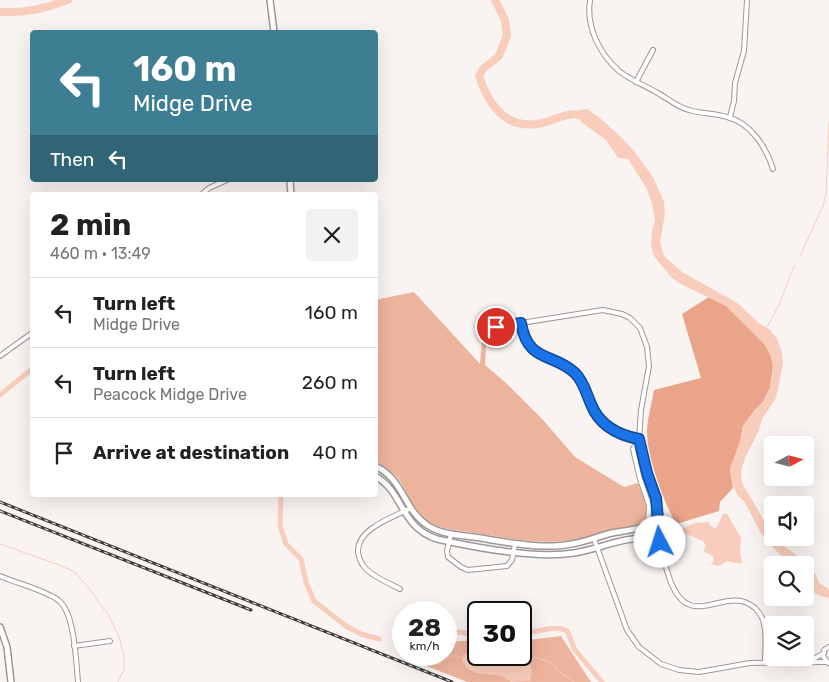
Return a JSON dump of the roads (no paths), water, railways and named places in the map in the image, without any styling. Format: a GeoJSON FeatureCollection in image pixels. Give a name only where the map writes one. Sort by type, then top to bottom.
{"type":"FeatureCollection","features":[{"type":"Feature","properties":{"kind":"street"},"geometry":{"type":"LineString","coordinates":[[270,0],[274,30]]}},
{"type":"Feature","properties":{"kind":"street"},"geometry":{"type":"LineString","coordinates":[[590,0],[588,10],[592,34],[609,60],[620,72],[690,111],[730,117],[750,130],[763,145],[773,169]]}},
{"type":"Feature","properties":{"kind":"street"},"geometry":{"type":"LineString","coordinates":[[730,117],[735,83],[744,51],[747,0]]}},
{"type":"Feature","properties":{"kind":"street"},"geometry":{"type":"LineString","coordinates":[[636,82],[653,50]]}},
{"type":"Feature","properties":{"kind":"street"},"geometry":{"type":"LineString","coordinates":[[204,192],[222,182]]}},
{"type":"Feature","properties":{"kind":"street"},"geometry":{"type":"LineString","coordinates":[[486,324],[496,327],[603,310],[618,312],[633,321],[644,336],[649,359],[648,379],[641,410],[639,439],[663,530],[661,551],[674,590],[683,601],[702,607],[737,600],[745,602],[756,609],[764,624]]}},
{"type":"Feature","properties":{"kind":"street"},"geometry":{"type":"LineString","coordinates":[[521,323],[524,337],[534,350],[565,365],[579,378],[585,387],[592,408],[601,421],[617,432],[639,439]]}},
{"type":"Feature","properties":{"kind":"street"},"geometry":{"type":"LineString","coordinates":[[0,356],[30,334]]}},
{"type":"Feature","properties":{"kind":"street"},"geometry":{"type":"LineString","coordinates":[[639,439],[633,449],[640,479],[649,505],[645,532],[661,551]]}},
{"type":"Feature","properties":{"kind":"street"},"geometry":{"type":"LineString","coordinates":[[378,468],[392,478],[401,489],[411,508],[429,527],[451,534],[516,544],[563,546],[655,521],[660,523]]}},
{"type":"Feature","properties":{"kind":"street"},"geometry":{"type":"LineString","coordinates":[[378,478],[392,490],[412,524],[432,538],[449,542],[514,552],[558,555],[580,552],[624,540],[661,536]]}},
{"type":"Feature","properties":{"kind":"street"},"geometry":{"type":"LineString","coordinates":[[400,589],[366,569],[359,557],[358,548],[362,538],[369,530],[411,508]]}},
{"type":"Feature","properties":{"kind":"street"},"geometry":{"type":"LineString","coordinates":[[451,534],[448,557],[468,570],[507,566],[511,562],[516,544]]}},
{"type":"Feature","properties":{"kind":"street"},"geometry":{"type":"LineString","coordinates":[[594,539],[627,630],[639,647],[656,661],[673,668],[692,672],[743,663],[764,662]]}},
{"type":"Feature","properties":{"kind":"street"},"geometry":{"type":"LineString","coordinates":[[0,576],[48,595],[60,602],[69,616],[78,682]]}},
{"type":"Feature","properties":{"kind":"street"},"geometry":{"type":"LineString","coordinates":[[0,627],[7,647],[12,682]]}},
{"type":"Feature","properties":{"kind":"street"},"geometry":{"type":"LineString","coordinates":[[74,646],[110,641]]}},
{"type":"Feature","properties":{"kind":"street"},"geometry":{"type":"LineString","coordinates":[[814,659],[824,653],[829,647]]}},
{"type":"Feature","properties":{"kind":"street"},"geometry":{"type":"LineString","coordinates":[[824,653],[824,658],[828,662]]}},
{"type":"Feature","properties":{"kind":"street"},"geometry":{"type":"LineString","coordinates":[[814,661],[828,662]]}},
{"type":"Feature","properties":{"kind":"waterway"},"geometry":{"type":"LineString","coordinates":[[0,12],[35,10],[68,0]]}},
{"type":"Feature","properties":{"kind":"waterway"},"geometry":{"type":"LineString","coordinates":[[495,0],[505,20],[507,35],[499,56],[483,69],[479,76],[494,106],[509,120],[530,125],[576,114],[589,118]]}},
{"type":"Feature","properties":{"kind":"waterway"},"geometry":{"type":"LineString","coordinates":[[800,256],[823,206],[826,194],[829,122]]}},
{"type":"Feature","properties":{"kind":"waterway"},"geometry":{"type":"LineString","coordinates":[[767,327],[779,305],[794,266]]}},
{"type":"Feature","properties":{"kind":"waterway"},"geometry":{"type":"LineString","coordinates":[[0,395],[30,371]]}},
{"type":"Feature","properties":{"kind":"waterway"},"geometry":{"type":"LineString","coordinates":[[281,497],[280,526],[286,544],[301,559],[306,582],[314,601],[346,626],[361,634],[379,639]]}},
{"type":"Feature","properties":{"kind":"waterway"},"geometry":{"type":"LineString","coordinates":[[0,544],[75,572],[87,586],[109,616],[119,637],[124,656],[124,669],[118,682]]}},
{"type":"Feature","properties":{"kind":"waterway"},"geometry":{"type":"LineString","coordinates":[[532,632],[556,628],[567,631],[575,650],[602,682]]}},
{"type":"Feature","properties":{"kind":"waterway"},"geometry":{"type":"LineString","coordinates":[[457,632],[467,633]]}},
{"type":"Feature","properties":{"kind":"waterway"},"geometry":{"type":"LineString","coordinates":[[457,656],[462,658]]}},
{"type":"Feature","properties":{"kind":"waterway"},"geometry":{"type":"LineString","coordinates":[[532,659],[535,657],[552,663],[558,671],[574,682]]}},
{"type":"Feature","properties":{"kind":"railway"},"geometry":{"type":"LineString","coordinates":[[0,502],[452,682]]}},
{"type":"Feature","properties":{"kind":"railway"},"geometry":{"type":"LineString","coordinates":[[0,511],[251,610]]}}]}
